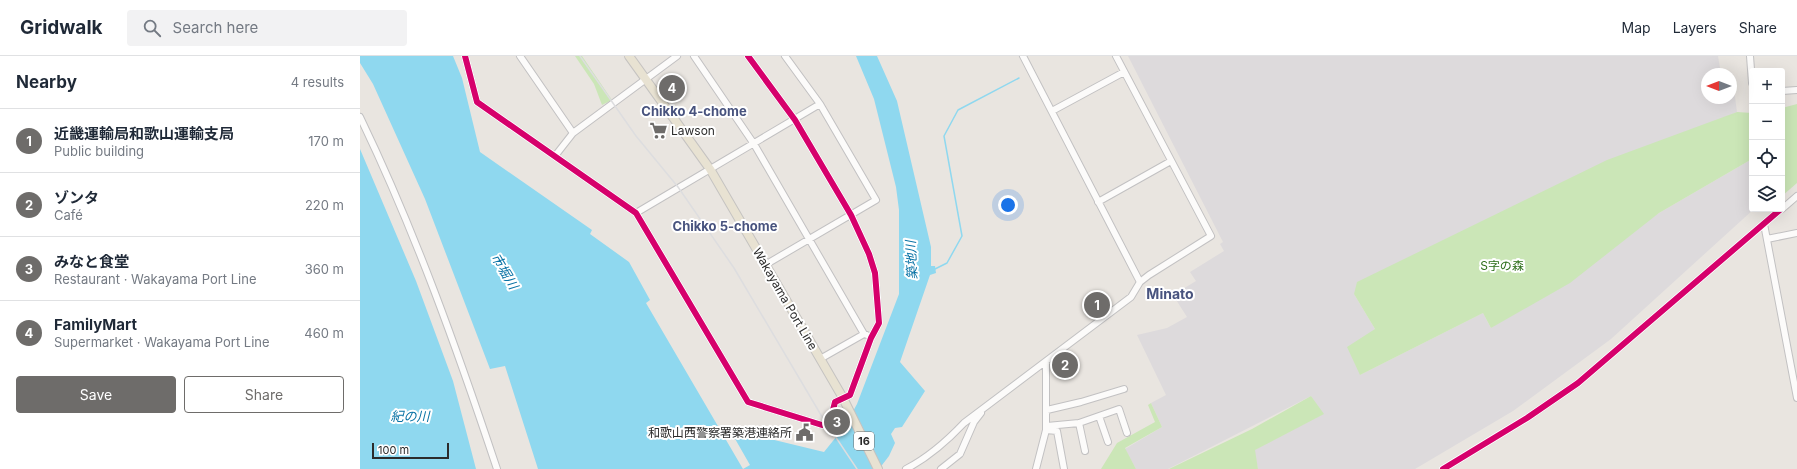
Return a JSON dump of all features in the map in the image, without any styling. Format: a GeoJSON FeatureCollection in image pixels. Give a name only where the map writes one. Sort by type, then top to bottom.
{"type":"FeatureCollection","features":[{"type":"Feature","properties":{"kind":"main road","name":"Wakayama Port Line"},"geometry":{"type":"LineString","coordinates":[[629,56],[710,169],[843,398],[878,469]]}},
{"type":"Feature","properties":{"kind":"street"},"geometry":{"type":"LineString","coordinates":[[465,56],[477,102],[636,213],[748,402],[822,425],[830,422],[835,402],[850,395],[871,338],[879,323],[875,273],[869,254],[851,215],[795,120],[748,56]]}},
{"type":"Feature","properties":{"kind":"street"},"geometry":{"type":"LineString","coordinates":[[520,56],[573,133]]}},
{"type":"Feature","properties":{"kind":"street"},"geometry":{"type":"LineString","coordinates":[[555,156],[573,133],[677,56]]}},
{"type":"Feature","properties":{"kind":"street"},"geometry":{"type":"LineString","coordinates":[[694,56],[754,144],[864,334],[871,338]]}},
{"type":"Feature","properties":{"kind":"street"},"geometry":{"type":"LineString","coordinates":[[765,265],[876,200],[876,197],[820,104],[785,56]]}},
{"type":"Feature","properties":{"kind":"street"},"geometry":{"type":"LineString","coordinates":[[1023,56],[1140,282]]}},
{"type":"Feature","properties":{"kind":"street"},"geometry":{"type":"LineString","coordinates":[[906,469],[920,462],[945,443],[964,423],[1131,297],[1140,282],[1211,236],[1116,56]]}},
{"type":"Feature","properties":{"kind":"street"},"geometry":{"type":"LineString","coordinates":[[1750,56],[1751,68]]}},
{"type":"Feature","properties":{"kind":"street"},"geometry":{"type":"LineString","coordinates":[[1052,111],[1124,72]]}},
{"type":"Feature","properties":{"kind":"street"},"geometry":{"type":"LineString","coordinates":[[1785,91],[1797,90]]}},
{"type":"Feature","properties":{"kind":"street"},"geometry":{"type":"LineString","coordinates":[[636,213],[820,104]]}},
{"type":"Feature","properties":{"kind":"street"},"geometry":{"type":"LineString","coordinates":[[360,117],[391,181],[426,268],[497,469]]}},
{"type":"Feature","properties":{"kind":"street"},"geometry":{"type":"LineString","coordinates":[[1098,202],[1171,160]]}},
{"type":"Feature","properties":{"kind":"street"},"geometry":{"type":"LineString","coordinates":[[1785,206],[1797,196]]}},
{"type":"Feature","properties":{"kind":"street"},"geometry":{"type":"LineString","coordinates":[[1443,469],[1527,418],[1578,383],[1778,212]]}},
{"type":"Feature","properties":{"kind":"street"},"geometry":{"type":"LineString","coordinates":[[1764,224],[1797,398]]}},
{"type":"Feature","properties":{"kind":"street"},"geometry":{"type":"LineString","coordinates":[[1768,239],[1797,233]]}},
{"type":"Feature","properties":{"kind":"street"},"geometry":{"type":"LineString","coordinates":[[820,359],[864,334]]}},
{"type":"Feature","properties":{"kind":"street"},"geometry":{"type":"LineString","coordinates":[[1036,469],[1046,428],[1046,362]]}},
{"type":"Feature","properties":{"kind":"street"},"geometry":{"type":"LineString","coordinates":[[1047,410],[1081,402],[1124,388]]}},
{"type":"Feature","properties":{"kind":"street"},"geometry":{"type":"LineString","coordinates":[[941,469],[960,454],[974,422],[986,407]]}},
{"type":"Feature","properties":{"kind":"street"},"geometry":{"type":"LineString","coordinates":[[1046,428],[1079,423],[1120,409],[1127,433]]}},
{"type":"Feature","properties":{"kind":"street"},"geometry":{"type":"LineString","coordinates":[[1099,416],[1108,442]]}},
{"type":"Feature","properties":{"kind":"street"},"geometry":{"type":"LineString","coordinates":[[1079,423],[1085,452]]}},
{"type":"Feature","properties":{"kind":"street"},"geometry":{"type":"LineString","coordinates":[[1046,428],[1057,431],[1064,469]]}},
{"type":"Feature","properties":{"kind":"shaded area"},"geometry":{"type":"Polygon","coordinates":[[[1128,56],[1718,56],[1720,68],[1701,68],[1701,104],[1736,104],[1737,112],[1354,294],[1375,329],[1360,375],[1483,313],[1491,328],[1659,213],[1749,161],[1749,212],[1751,212],[1611,339],[1513,411],[1415,469],[1258,469],[1254,450],[1323,414],[1311,396],[1168,469],[1136,469],[1125,449],[1162,427],[1151,403],[1166,395],[1137,335],[1167,328],[1187,317],[1173,295],[1196,281],[1190,272],[1224,251],[1220,244],[1223,242],[1128,56]]]}},
{"type":"Feature","properties":{"kind":"green space"},"geometry":{"type":"Polygon","coordinates":[[[575,56],[582,56],[612,100],[602,105],[594,84],[575,56]]]}},
{"type":"Feature","properties":{"kind":"green space"},"geometry":{"type":"Polygon","coordinates":[[[1797,104],[1797,183],[1785,193],[1785,140],[1785,107],[1797,104]]]}},
{"type":"Feature","properties":{"kind":"green space","name":"S字の森"},"geometry":{"type":"Polygon","coordinates":[[[1737,112],[1749,113],[1749,161],[1659,213],[1570,283],[1491,328],[1483,313],[1360,375],[1347,347],[1375,329],[1354,294],[1357,282],[1607,160],[1737,112]]]}},
{"type":"Feature","properties":{"kind":"green space"},"geometry":{"type":"Polygon","coordinates":[[[1311,396],[1324,414],[1255,450],[1258,469],[1169,469],[1252,429],[1311,396]]]}},
{"type":"Feature","properties":{"kind":"green space"},"geometry":{"type":"Polygon","coordinates":[[[1151,403],[1162,427],[1125,448],[1136,469],[1101,469],[1117,443],[1155,422],[1148,405],[1151,403]]]}},
{"type":"Feature","properties":{"kind":"water","name":"市堀川"},"geometry":{"type":"Polygon","coordinates":[[[360,56],[453,56],[462,78],[480,152],[592,230],[590,234],[629,262],[650,300],[646,303],[743,469],[538,469],[505,366],[490,369],[425,199],[373,84],[360,63],[360,56]]]}},
{"type":"Feature","properties":{"kind":"water","name":"築地川"},"geometry":{"type":"Polygon","coordinates":[[[856,56],[877,56],[897,101],[931,247],[931,266],[935,266],[936,273],[930,275],[900,362],[925,391],[902,427],[895,428],[891,434],[895,443],[889,456],[879,469],[743,469],[750,465],[734,437],[741,432],[824,452],[845,426],[857,404],[899,294],[899,210],[896,187],[874,99],[856,56]]]}},
{"type":"Feature","properties":{"kind":"water","name":"紀の川"},"geometry":{"type":"Polygon","coordinates":[[[360,149],[416,281],[453,381],[476,469],[360,469],[360,149]]]}},
{"type":"Feature","properties":{"kind":"waterway"},"geometry":{"type":"LineString","coordinates":[[935,269],[947,263],[962,236],[944,136],[958,110],[1019,78]]}},
{"type":"Feature","properties":{"kind":"railway"},"geometry":{"type":"LineString","coordinates":[[580,56],[636,136],[678,187],[734,268],[821,415],[857,469]]}},
{"type":"Feature","properties":{"kind":"cycle path"},"geometry":{"type":"LineString","coordinates":[[465,56],[477,102],[636,213],[748,402],[822,425],[830,422],[835,402],[850,395],[871,338],[879,323],[875,273],[869,254],[851,215],[795,120],[748,56]]}},
{"type":"Feature","properties":{"kind":"cycle path"},"geometry":{"type":"LineString","coordinates":[[1443,469],[1527,418],[1578,383],[1778,212]]}},
{"type":"Feature","properties":{"kind":"place","name":"FamilyMart"},"geometry":{"type":"Point","coordinates":[672,88]}},
{"type":"Feature","properties":{"kind":"place","name":"Lawson"},"geometry":{"type":"Point","coordinates":[658,131]}},
{"type":"Feature","properties":{"kind":"place","name":"近畿運輸局和歌山運輸支局"},"geometry":{"type":"Point","coordinates":[1097,305]}},
{"type":"Feature","properties":{"kind":"place","name":"ゾンタ"},"geometry":{"type":"Point","coordinates":[1065,365]}},
{"type":"Feature","properties":{"kind":"place","name":"みなと食堂"},"geometry":{"type":"Point","coordinates":[837,422]}},
{"type":"Feature","properties":{"kind":"place","name":"和歌山西警察署築港連絡所"},"geometry":{"type":"Point","coordinates":[805,433]}},
{"type":"Feature","properties":{"kind":"district","name":"Chikko 4-chome"},"geometry":{"type":"Point","coordinates":[694,111]}},
{"type":"Feature","properties":{"kind":"district","name":"Chikko 5-chome"},"geometry":{"type":"Point","coordinates":[725,226]}},
{"type":"Feature","properties":{"kind":"district","name":"Minato"},"geometry":{"type":"Point","coordinates":[1170,294]}}]}
